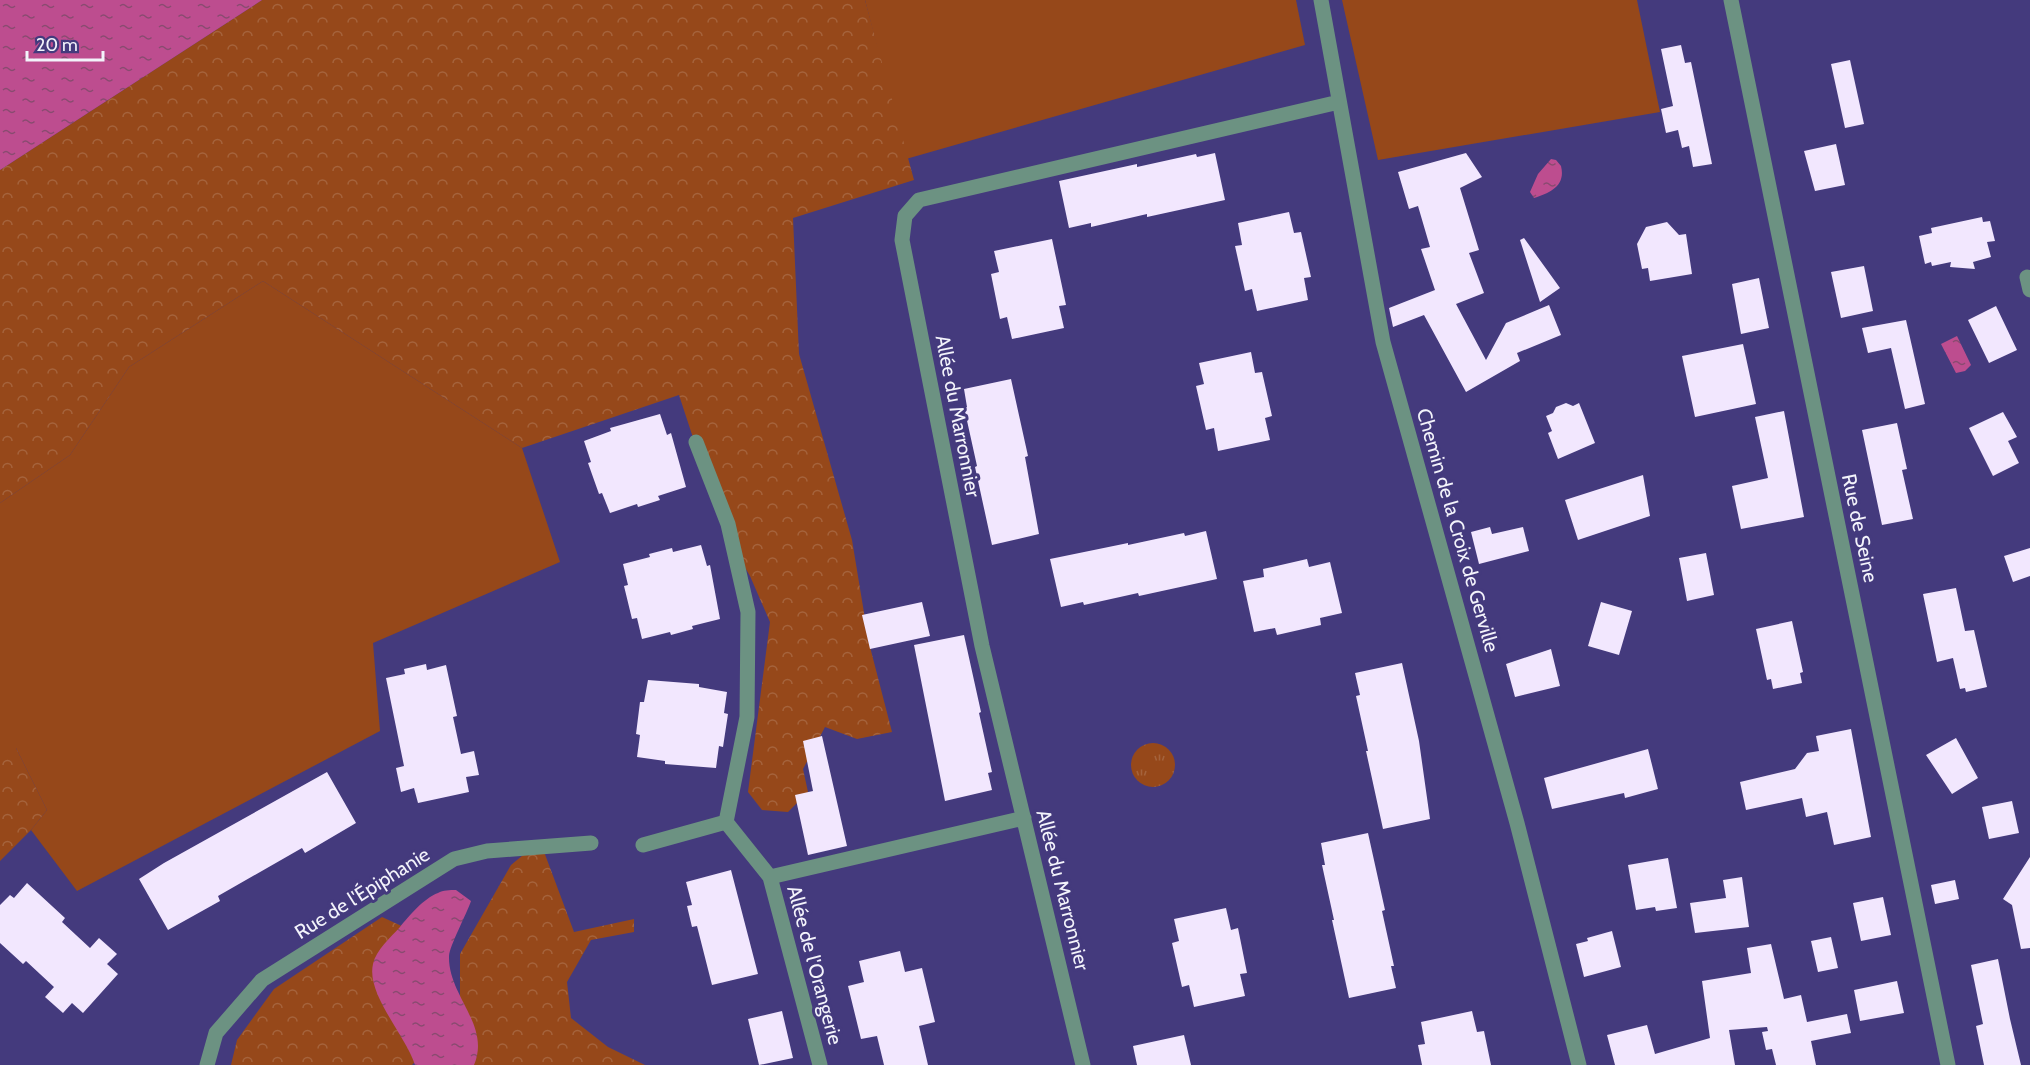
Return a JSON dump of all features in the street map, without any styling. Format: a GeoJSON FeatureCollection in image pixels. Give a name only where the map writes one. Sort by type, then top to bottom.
{"type":"FeatureCollection","features":[{"type":"Feature","properties":{"kind":"street","name":"Chemin de la Croix de Gerville"},"geometry":{"type":"LineString","coordinates":[[1321,0],[1383,342],[1511,801],[1579,1065]]}},
{"type":"Feature","properties":{"kind":"street","name":"Rue de Seine"},"geometry":{"type":"LineString","coordinates":[[1731,0],[1948,1065]]}},
{"type":"Feature","properties":{"kind":"street","name":"Allée du Marronnier"},"geometry":{"type":"LineString","coordinates":[[1083,1065],[982,646],[902,240],[905,216],[919,200],[1339,102]]}},
{"type":"Feature","properties":{"kind":"street"},"geometry":{"type":"LineString","coordinates":[[696,442],[729,524],[748,612],[747,717],[726,822],[770,877],[1024,818]]}},
{"type":"Feature","properties":{"kind":"street"},"geometry":{"type":"LineString","coordinates":[[643,845],[726,822]]}},
{"type":"Feature","properties":{"kind":"street","name":"Rue de l'Épiphanie"},"geometry":{"type":"LineString","coordinates":[[207,1065],[216,1033],[262,981],[454,859],[487,851],[591,843]]}},
{"type":"Feature","properties":{"kind":"street","name":"Allée de l'Orangerie"},"geometry":{"type":"LineString","coordinates":[[770,877],[820,1065]]}},
{"type":"Feature","properties":{"kind":"green space"},"geometry":{"type":"Polygon","coordinates":[[[262,0],[865,0],[914,180],[793,218],[799,354],[852,540],[869,643],[892,732],[857,739],[825,727],[803,769],[808,792],[788,812],[762,810],[748,792],[770,622],[750,576],[724,532],[679,395],[522,448],[263,281],[129,367],[70,455],[0,503],[0,170],[262,0]]]}},
{"type":"Feature","properties":{"kind":"green space"},"geometry":{"type":"Polygon","coordinates":[[[865,0],[1296,0],[1305,45],[906,159],[865,0]]]}},
{"type":"Feature","properties":{"kind":"green space"},"geometry":{"type":"Polygon","coordinates":[[[1342,0],[1637,0],[1660,112],[1378,160],[1342,0]]]}},
{"type":"Feature","properties":{"kind":"green space"},"geometry":{"type":"Polygon","coordinates":[[[263,281],[522,448],[560,562],[373,643],[380,731],[77,891],[31,830],[47,810],[16,748],[0,748],[0,503],[70,455],[129,367],[263,281]]]}},
{"type":"Feature","properties":{"kind":"green space"},"geometry":{"type":"Polygon","coordinates":[[[1153,743],[1169,749],[1175,765],[1169,781],[1153,787],[1137,781],[1131,765],[1137,749],[1153,743]]]}},
{"type":"Feature","properties":{"kind":"green space"},"geometry":{"type":"Polygon","coordinates":[[[0,748],[16,748],[47,810],[0,861],[0,748]]]}},
{"type":"Feature","properties":{"kind":"green space"},"geometry":{"type":"Polygon","coordinates":[[[540,841],[574,932],[634,919],[634,932],[591,940],[567,982],[571,1018],[608,1047],[645,1065],[466,1065],[460,1043],[460,954],[511,865],[540,841]]]}},
{"type":"Feature","properties":{"kind":"green space"},"geometry":{"type":"Polygon","coordinates":[[[382,917],[406,928],[431,1044],[412,1065],[231,1065],[237,1040],[274,989],[382,917]]]}},
{"type":"Feature","properties":{"kind":"water"},"geometry":{"type":"Polygon","coordinates":[[[0,0],[262,0],[0,170],[0,0]]]}},
{"type":"Feature","properties":{"kind":"water"},"geometry":{"type":"Polygon","coordinates":[[[1551,159],[1556,160],[1561,166],[1559,184],[1546,194],[1534,198],[1530,192],[1538,174],[1551,159]]]}},
{"type":"Feature","properties":{"kind":"water"},"geometry":{"type":"Polygon","coordinates":[[[1957,336],[1971,365],[1965,371],[1956,373],[1941,344],[1957,336]]]}},
{"type":"Feature","properties":{"kind":"water"},"geometry":{"type":"Polygon","coordinates":[[[456,890],[471,901],[450,952],[450,971],[473,1023],[478,1050],[474,1065],[415,1065],[375,988],[372,976],[373,964],[384,944],[422,903],[440,892],[456,890]]]}},
{"type":"Feature","properties":{"kind":"building"},"geometry":{"type":"Polygon","coordinates":[[[1681,45],[1685,63],[1691,62],[1712,164],[1693,167],[1689,146],[1682,148],[1678,130],[1666,133],[1661,109],[1673,106],[1661,49],[1681,45]]]}},
{"type":"Feature","properties":{"kind":"building"},"geometry":{"type":"Polygon","coordinates":[[[1850,60],[1864,124],[1845,128],[1831,64],[1850,60]]]}},
{"type":"Feature","properties":{"kind":"building"},"geometry":{"type":"Polygon","coordinates":[[[1836,144],[1845,185],[1815,191],[1804,151],[1836,144]]]}},
{"type":"Feature","properties":{"kind":"building"},"geometry":{"type":"Polygon","coordinates":[[[1215,153],[1225,200],[1147,217],[1147,214],[1091,227],[1091,223],[1069,228],[1059,181],[1137,164],[1137,167],[1196,154],[1197,157],[1215,153]]]}},
{"type":"Feature","properties":{"kind":"building"},"geometry":{"type":"Polygon","coordinates":[[[1466,153],[1482,177],[1460,188],[1479,250],[1469,253],[1484,293],[1456,304],[1486,360],[1506,323],[1549,305],[1561,335],[1517,353],[1520,361],[1466,392],[1424,315],[1393,327],[1389,308],[1435,290],[1421,249],[1430,247],[1418,206],[1409,209],[1398,172],[1466,153]]]}},
{"type":"Feature","properties":{"kind":"building"},"geometry":{"type":"Polygon","coordinates":[[[1289,212],[1294,233],[1301,232],[1311,277],[1304,278],[1308,300],[1257,311],[1252,289],[1245,291],[1235,246],[1242,245],[1238,223],[1289,212]]]}},
{"type":"Feature","properties":{"kind":"building"},"geometry":{"type":"Polygon","coordinates":[[[1982,217],[1983,222],[1990,221],[1995,241],[1987,242],[1991,257],[1973,262],[1975,269],[1950,267],[1951,262],[1932,266],[1931,262],[1925,264],[1919,236],[1932,233],[1931,228],[1982,217]]]}},
{"type":"Feature","properties":{"kind":"building"},"geometry":{"type":"Polygon","coordinates":[[[1667,222],[1679,235],[1686,234],[1692,274],[1650,281],[1648,268],[1642,269],[1637,244],[1646,227],[1667,222]]]}},
{"type":"Feature","properties":{"kind":"building"},"geometry":{"type":"Polygon","coordinates":[[[1524,238],[1560,288],[1540,302],[1520,240],[1524,238]]]}},
{"type":"Feature","properties":{"kind":"building"},"geometry":{"type":"Polygon","coordinates":[[[1052,239],[1066,305],[1059,306],[1064,328],[1012,339],[1007,317],[1000,319],[991,274],[999,272],[994,251],[1052,239]]]}},
{"type":"Feature","properties":{"kind":"building"},"geometry":{"type":"Polygon","coordinates":[[[1864,266],[1873,311],[1841,318],[1831,272],[1864,266]]]}},
{"type":"Feature","properties":{"kind":"building"},"geometry":{"type":"Polygon","coordinates":[[[1759,278],[1769,328],[1741,334],[1732,284],[1759,278]]]}},
{"type":"Feature","properties":{"kind":"building"},"geometry":{"type":"Polygon","coordinates":[[[1996,306],[2017,350],[1989,363],[1968,320],[1996,306]]]}},
{"type":"Feature","properties":{"kind":"building"},"geometry":{"type":"Polygon","coordinates":[[[1906,320],[1925,404],[1905,409],[1891,348],[1868,353],[1862,328],[1906,320]]]}},
{"type":"Feature","properties":{"kind":"building"},"geometry":{"type":"Polygon","coordinates":[[[1743,344],[1756,404],[1695,417],[1682,356],[1743,344]]]}},
{"type":"Feature","properties":{"kind":"building"},"geometry":{"type":"Polygon","coordinates":[[[1251,352],[1255,373],[1262,372],[1272,416],[1265,418],[1270,440],[1218,451],[1214,428],[1206,430],[1196,386],[1204,384],[1199,363],[1251,352]]]}},
{"type":"Feature","properties":{"kind":"building"},"geometry":{"type":"Polygon","coordinates":[[[1011,379],[1028,456],[1025,457],[1039,534],[992,545],[964,407],[967,407],[964,389],[1011,379]]]}},
{"type":"Feature","properties":{"kind":"building"},"geometry":{"type":"Polygon","coordinates":[[[1566,403],[1573,406],[1579,403],[1595,443],[1558,459],[1548,433],[1552,431],[1546,416],[1553,413],[1556,407],[1566,403]]]}},
{"type":"Feature","properties":{"kind":"building"},"geometry":{"type":"Polygon","coordinates":[[[1784,411],[1804,517],[1741,529],[1732,486],[1768,478],[1755,417],[1784,411]]]}},
{"type":"Feature","properties":{"kind":"building"},"geometry":{"type":"Polygon","coordinates":[[[2003,412],[2017,437],[2008,441],[2019,463],[1993,476],[1969,428],[2003,412]]]}},
{"type":"Feature","properties":{"kind":"building"},"geometry":{"type":"Polygon","coordinates":[[[660,414],[667,435],[671,433],[686,487],[658,496],[660,500],[638,507],[637,504],[610,513],[602,493],[599,494],[588,463],[591,462],[584,441],[611,431],[610,428],[660,414]]]}},
{"type":"Feature","properties":{"kind":"building"},"geometry":{"type":"Polygon","coordinates":[[[1897,423],[1907,469],[1902,470],[1913,519],[1882,525],[1862,430],[1897,423]]]}},
{"type":"Feature","properties":{"kind":"building"},"geometry":{"type":"Polygon","coordinates":[[[1643,475],[1650,516],[1578,540],[1565,500],[1643,475]]]}},
{"type":"Feature","properties":{"kind":"building"},"geometry":{"type":"Polygon","coordinates":[[[1490,527],[1492,534],[1523,527],[1529,551],[1479,564],[1471,532],[1490,527]]]}},
{"type":"Feature","properties":{"kind":"building"},"geometry":{"type":"Polygon","coordinates":[[[1206,531],[1217,579],[1139,596],[1138,593],[1084,605],[1083,602],[1061,607],[1050,559],[1128,543],[1128,545],[1184,533],[1185,536],[1206,531]]]}},
{"type":"Feature","properties":{"kind":"building"},"geometry":{"type":"Polygon","coordinates":[[[701,545],[707,566],[710,565],[720,619],[692,626],[693,629],[671,635],[670,632],[642,639],[637,618],[632,619],[624,586],[628,585],[623,564],[672,548],[673,552],[701,545]]]}},
{"type":"Feature","properties":{"kind":"building"},"geometry":{"type":"Polygon","coordinates":[[[2030,548],[2030,576],[2013,582],[2004,556],[2030,548]]]}},
{"type":"Feature","properties":{"kind":"building"},"geometry":{"type":"Polygon","coordinates":[[[1706,553],[1714,595],[1687,601],[1679,558],[1706,553]]]}},
{"type":"Feature","properties":{"kind":"building"},"geometry":{"type":"Polygon","coordinates":[[[1307,559],[1309,567],[1330,562],[1342,613],[1320,618],[1321,625],[1277,635],[1275,628],[1254,632],[1243,581],[1264,577],[1263,569],[1307,559]]]}},
{"type":"Feature","properties":{"kind":"building"},"geometry":{"type":"Polygon","coordinates":[[[1956,588],[1965,631],[1974,630],[1987,687],[1966,692],[1965,688],[1960,689],[1953,658],[1937,662],[1923,594],[1956,588]]]}},
{"type":"Feature","properties":{"kind":"building"},"geometry":{"type":"Polygon","coordinates":[[[922,602],[930,636],[870,649],[862,615],[922,602]]]}},
{"type":"Feature","properties":{"kind":"building"},"geometry":{"type":"Polygon","coordinates":[[[1601,602],[1632,611],[1619,655],[1588,646],[1601,602]]]}},
{"type":"Feature","properties":{"kind":"building"},"geometry":{"type":"Polygon","coordinates":[[[1792,621],[1803,672],[1800,673],[1802,683],[1773,689],[1771,679],[1767,680],[1756,629],[1792,621]]]}},
{"type":"Feature","properties":{"kind":"building"},"geometry":{"type":"Polygon","coordinates":[[[964,635],[992,772],[988,773],[992,790],[945,801],[914,645],[964,635]]]}},
{"type":"Feature","properties":{"kind":"building"},"geometry":{"type":"Polygon","coordinates":[[[1551,649],[1560,686],[1515,697],[1506,664],[1551,649]]]}},
{"type":"Feature","properties":{"kind":"building"},"geometry":{"type":"Polygon","coordinates":[[[1402,663],[1419,741],[1430,819],[1383,829],[1356,696],[1360,695],[1355,673],[1402,663]]]}},
{"type":"Feature","properties":{"kind":"building"},"geometry":{"type":"Polygon","coordinates":[[[426,664],[427,670],[446,665],[457,716],[453,717],[461,754],[474,751],[479,775],[466,777],[469,792],[418,803],[414,788],[401,792],[396,768],[404,766],[386,678],[405,674],[404,669],[426,664]]]}},
{"type":"Feature","properties":{"kind":"building"},"geometry":{"type":"Polygon","coordinates":[[[648,680],[699,684],[699,687],[727,692],[724,713],[728,714],[723,747],[719,746],[716,768],[665,764],[665,761],[637,757],[640,735],[636,734],[640,702],[644,702],[648,680]]]}},
{"type":"Feature","properties":{"kind":"building"},"geometry":{"type":"Polygon","coordinates":[[[1851,729],[1871,837],[1834,845],[1827,812],[1806,817],[1802,798],[1746,810],[1740,782],[1795,769],[1807,753],[1819,751],[1816,736],[1851,729]]]}},
{"type":"Feature","properties":{"kind":"building"},"geometry":{"type":"Polygon","coordinates":[[[822,736],[847,846],[808,855],[795,795],[813,791],[803,741],[822,736]]]}},
{"type":"Feature","properties":{"kind":"building"},"geometry":{"type":"Polygon","coordinates":[[[1956,738],[1978,778],[1952,794],[1926,755],[1956,738]]]}},
{"type":"Feature","properties":{"kind":"building"},"geometry":{"type":"Polygon","coordinates":[[[1648,749],[1658,789],[1625,798],[1624,793],[1552,809],[1544,778],[1648,749]]]}},
{"type":"Feature","properties":{"kind":"building"},"geometry":{"type":"Polygon","coordinates":[[[327,772],[356,823],[305,853],[302,848],[218,896],[220,901],[168,930],[139,879],[327,772]]]}},
{"type":"Feature","properties":{"kind":"building"},"geometry":{"type":"Polygon","coordinates":[[[2012,801],[2019,833],[1989,839],[1982,807],[2012,801]]]}},
{"type":"Feature","properties":{"kind":"building"},"geometry":{"type":"Polygon","coordinates":[[[1368,833],[1385,910],[1382,911],[1394,966],[1391,966],[1396,988],[1349,998],[1322,865],[1325,865],[1321,843],[1368,833]]]}},
{"type":"Feature","properties":{"kind":"building"},"geometry":{"type":"Polygon","coordinates":[[[2030,857],[2030,948],[2021,949],[2012,905],[2003,899],[2030,857]]]}},
{"type":"Feature","properties":{"kind":"building"},"geometry":{"type":"Polygon","coordinates":[[[1668,858],[1677,908],[1656,911],[1655,907],[1636,910],[1628,865],[1668,858]]]}},
{"type":"Feature","properties":{"kind":"building"},"geometry":{"type":"Polygon","coordinates":[[[731,870],[758,974],[712,985],[697,926],[692,927],[687,906],[692,905],[686,882],[731,870]]]}},
{"type":"Feature","properties":{"kind":"building"},"geometry":{"type":"Polygon","coordinates":[[[1742,877],[1749,927],[1695,933],[1690,903],[1726,898],[1723,880],[1742,877]]]}},
{"type":"Feature","properties":{"kind":"building"},"geometry":{"type":"Polygon","coordinates":[[[1955,880],[1959,899],[1935,904],[1931,885],[1955,880]]]}},
{"type":"Feature","properties":{"kind":"building"},"geometry":{"type":"Polygon","coordinates":[[[27,883],[65,918],[62,922],[90,948],[99,938],[117,954],[107,964],[118,974],[83,1013],[72,1003],[63,1013],[45,997],[54,987],[26,961],[23,964],[0,943],[0,905],[10,895],[14,898],[27,883]]]}},
{"type":"Feature","properties":{"kind":"building"},"geometry":{"type":"Polygon","coordinates":[[[1883,897],[1891,935],[1861,941],[1853,903],[1883,897]]]}},
{"type":"Feature","properties":{"kind":"building"},"geometry":{"type":"Polygon","coordinates":[[[1226,908],[1231,930],[1238,928],[1247,973],[1240,974],[1245,996],[1194,1007],[1189,985],[1182,987],[1172,943],[1179,941],[1174,919],[1226,908]]]}},
{"type":"Feature","properties":{"kind":"building"},"geometry":{"type":"Polygon","coordinates":[[[1612,931],[1621,967],[1584,977],[1576,944],[1588,941],[1587,938],[1612,931]]]}},
{"type":"Feature","properties":{"kind":"building"},"geometry":{"type":"Polygon","coordinates":[[[1831,937],[1838,968],[1818,972],[1811,941],[1831,937]]]}},
{"type":"Feature","properties":{"kind":"building"},"geometry":{"type":"Polygon","coordinates":[[[1771,944],[1784,999],[1801,995],[1807,1022],[1847,1014],[1851,1033],[1811,1041],[1816,1065],[1776,1065],[1772,1049],[1766,1050],[1762,1032],[1768,1031],[1767,1027],[1729,1030],[1735,1065],[1615,1065],[1607,1035],[1647,1025],[1655,1054],[1710,1038],[1702,981],[1751,973],[1747,948],[1771,944]]]}},
{"type":"Feature","properties":{"kind":"building"},"geometry":{"type":"Polygon","coordinates":[[[900,951],[905,972],[922,968],[935,1022],[919,1026],[928,1065],[884,1065],[877,1036],[861,1039],[848,986],[864,982],[859,961],[900,951]]]}},
{"type":"Feature","properties":{"kind":"building"},"geometry":{"type":"Polygon","coordinates":[[[1998,959],[2021,1065],[1984,1065],[1976,1026],[1983,1024],[1971,965],[1998,959]]]}},
{"type":"Feature","properties":{"kind":"building"},"geometry":{"type":"Polygon","coordinates":[[[1897,981],[1904,1013],[1860,1021],[1854,990],[1897,981]]]}},
{"type":"Feature","properties":{"kind":"building"},"geometry":{"type":"Polygon","coordinates":[[[782,1011],[793,1058],[759,1065],[748,1019],[782,1011]]]}},
{"type":"Feature","properties":{"kind":"building"},"geometry":{"type":"Polygon","coordinates":[[[1472,1011],[1477,1032],[1484,1031],[1491,1065],[1422,1065],[1418,1045],[1425,1044],[1421,1022],[1472,1011]]]}},
{"type":"Feature","properties":{"kind":"building"},"geometry":{"type":"Polygon","coordinates":[[[1184,1035],[1191,1065],[1137,1065],[1133,1046],[1184,1035]]]}}]}
